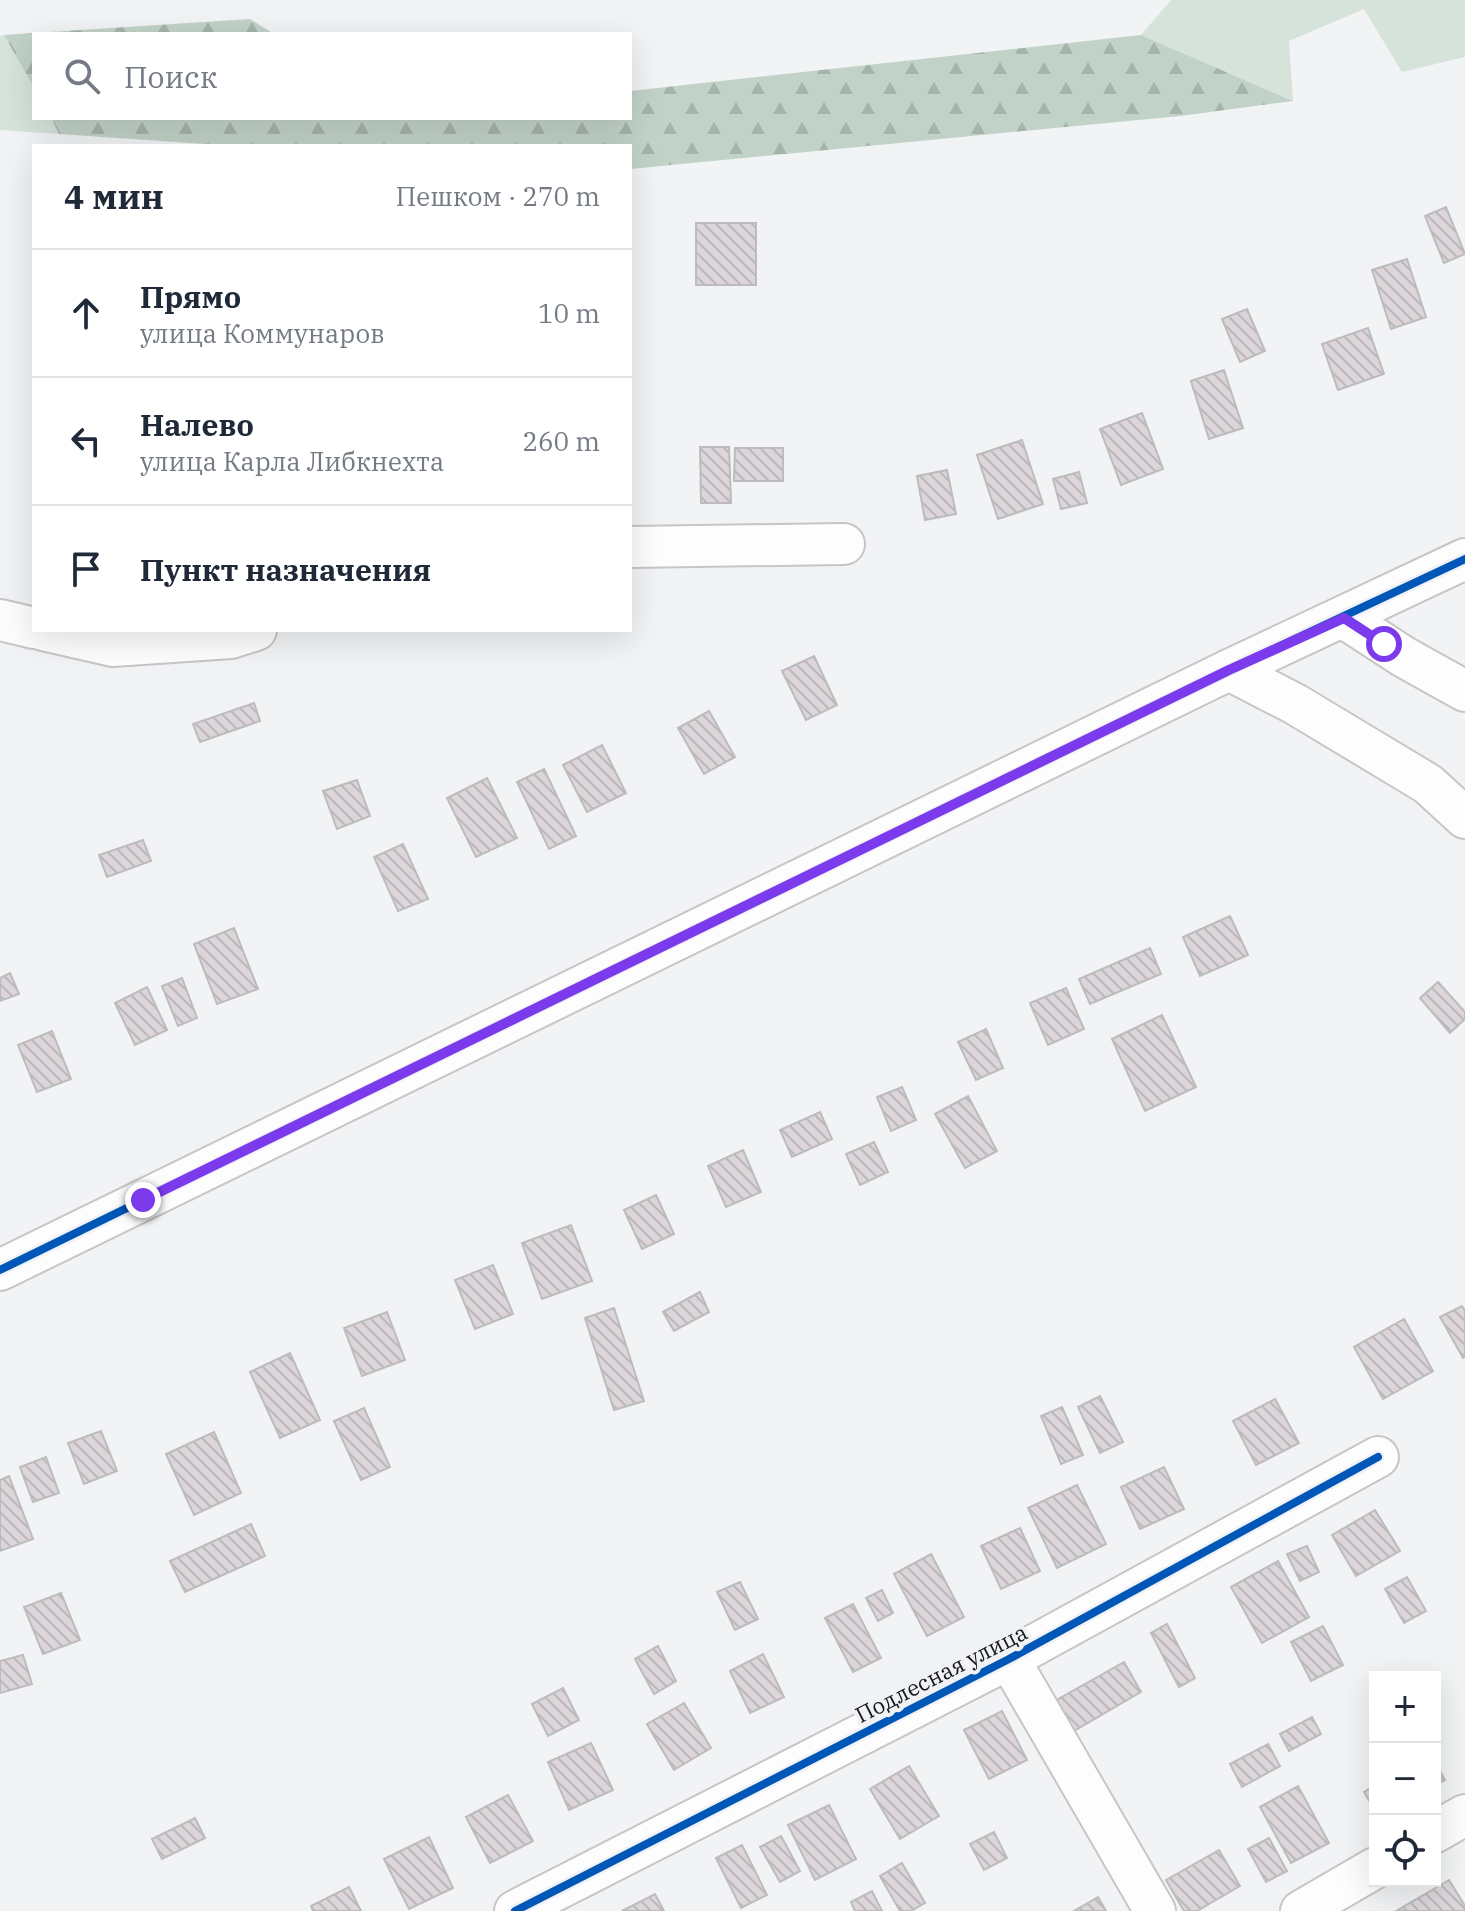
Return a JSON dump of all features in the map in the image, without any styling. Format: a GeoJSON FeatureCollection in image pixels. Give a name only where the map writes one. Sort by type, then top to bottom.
{"type":"FeatureCollection","features":[{"type":"Feature","properties":{"kind":"street"},"geometry":{"type":"LineString","coordinates":[[632,547],[844,544]]}},
{"type":"Feature","properties":{"kind":"street"},"geometry":{"type":"LineString","coordinates":[[0,1270],[1229,670],[1465,559]]}},
{"type":"Feature","properties":{"kind":"street"},"geometry":{"type":"LineString","coordinates":[[1344,618],[1465,691]]}},
{"type":"Feature","properties":{"kind":"street"},"geometry":{"type":"LineString","coordinates":[[0,620],[32,628]]}},
{"type":"Feature","properties":{"kind":"street"},"geometry":{"type":"LineString","coordinates":[[52,632],[113,646],[231,638],[250,632]]}},
{"type":"Feature","properties":{"kind":"street"},"geometry":{"type":"LineString","coordinates":[[1229,670],[1295,704],[1428,784],[1465,818]]}},
{"type":"Feature","properties":{"kind":"street","name":"Подлесная улица"},"geometry":{"type":"LineString","coordinates":[[515,1911],[1009,1659],[1378,1457]]}},
{"type":"Feature","properties":{"kind":"street"},"geometry":{"type":"LineString","coordinates":[[1009,1659],[1155,1911]]}},
{"type":"Feature","properties":{"kind":"street"},"geometry":{"type":"LineString","coordinates":[[1441,1829],[1465,1815]]}},
{"type":"Feature","properties":{"kind":"street"},"geometry":{"type":"LineString","coordinates":[[1301,1911],[1369,1871]]}},
{"type":"Feature","properties":{"kind":"shaded area"},"geometry":{"type":"Polygon","coordinates":[[[1171,0],[1465,0],[1465,57],[1402,72],[1364,9],[1289,41],[1293,101],[1141,35],[1171,0]]]}},
{"type":"Feature","properties":{"kind":"shaded area"},"geometry":{"type":"Polygon","coordinates":[[[4,35],[32,84],[32,120],[52,120],[59,134],[0,130],[0,36],[4,35]]]}},
{"type":"Feature","properties":{"kind":"green space"},"geometry":{"type":"Polygon","coordinates":[[[250,19],[271,32],[50,32],[250,19]]]}},
{"type":"Feature","properties":{"kind":"green space"},"geometry":{"type":"Polygon","coordinates":[[[32,33],[32,84],[4,35],[32,33]]]}},
{"type":"Feature","properties":{"kind":"green space"},"geometry":{"type":"Polygon","coordinates":[[[1141,35],[1293,101],[1180,116],[632,169],[632,144],[205,144],[59,134],[52,120],[632,120],[632,91],[1141,35]]]}},
{"type":"Feature","properties":{"kind":"building"},"geometry":{"type":"Polygon","coordinates":[[[1446,207],[1465,254],[1444,263],[1425,216],[1446,207]]]}},
{"type":"Feature","properties":{"kind":"building"},"geometry":{"type":"Polygon","coordinates":[[[696,223],[756,223],[756,285],[696,285],[696,223]]]}},
{"type":"Feature","properties":{"kind":"building"},"geometry":{"type":"Polygon","coordinates":[[[1407,259],[1426,317],[1391,329],[1372,270],[1407,259]]]}},
{"type":"Feature","properties":{"kind":"building"},"geometry":{"type":"Polygon","coordinates":[[[1247,309],[1265,351],[1240,362],[1222,319],[1247,309]]]}},
{"type":"Feature","properties":{"kind":"building"},"geometry":{"type":"Polygon","coordinates":[[[1368,328],[1384,374],[1338,390],[1322,344],[1368,328]]]}},
{"type":"Feature","properties":{"kind":"building"},"geometry":{"type":"Polygon","coordinates":[[[1224,370],[1243,428],[1209,439],[1191,381],[1224,370]]]}},
{"type":"Feature","properties":{"kind":"building"},"geometry":{"type":"Polygon","coordinates":[[[1142,413],[1163,469],[1121,485],[1100,429],[1142,413]]]}},
{"type":"Feature","properties":{"kind":"building"},"geometry":{"type":"Polygon","coordinates":[[[1022,440],[1043,504],[998,519],[977,455],[1022,440]]]}},
{"type":"Feature","properties":{"kind":"building"},"geometry":{"type":"Polygon","coordinates":[[[700,447],[729,447],[731,503],[701,503],[700,447]]]}},
{"type":"Feature","properties":{"kind":"building"},"geometry":{"type":"Polygon","coordinates":[[[735,448],[783,448],[783,481],[734,481],[735,448]]]}},
{"type":"Feature","properties":{"kind":"building"},"geometry":{"type":"Polygon","coordinates":[[[947,470],[956,514],[925,520],[917,476],[947,470]]]}},
{"type":"Feature","properties":{"kind":"building"},"geometry":{"type":"Polygon","coordinates":[[[1079,472],[1087,503],[1061,509],[1053,479],[1079,472]]]}},
{"type":"Feature","properties":{"kind":"building"},"geometry":{"type":"Polygon","coordinates":[[[814,656],[837,705],[806,720],[782,671],[814,656]]]}},
{"type":"Feature","properties":{"kind":"building"},"geometry":{"type":"Polygon","coordinates":[[[254,703],[260,721],[200,742],[193,724],[254,703]]]}},
{"type":"Feature","properties":{"kind":"building"},"geometry":{"type":"Polygon","coordinates":[[[709,711],[735,757],[704,774],[678,728],[709,711]]]}},
{"type":"Feature","properties":{"kind":"building"},"geometry":{"type":"Polygon","coordinates":[[[602,745],[626,793],[587,812],[563,765],[602,745]]]}},
{"type":"Feature","properties":{"kind":"building"},"geometry":{"type":"Polygon","coordinates":[[[544,769],[576,836],[549,849],[517,782],[544,769]]]}},
{"type":"Feature","properties":{"kind":"building"},"geometry":{"type":"Polygon","coordinates":[[[487,778],[517,838],[476,857],[447,798],[487,778]]]}},
{"type":"Feature","properties":{"kind":"building"},"geometry":{"type":"Polygon","coordinates":[[[357,780],[370,816],[337,829],[323,791],[357,780]]]}},
{"type":"Feature","properties":{"kind":"building"},"geometry":{"type":"Polygon","coordinates":[[[143,840],[151,861],[107,877],[99,855],[143,840]]]}},
{"type":"Feature","properties":{"kind":"building"},"geometry":{"type":"Polygon","coordinates":[[[403,844],[428,899],[398,911],[374,857],[403,844]]]}},
{"type":"Feature","properties":{"kind":"building"},"geometry":{"type":"Polygon","coordinates":[[[1230,916],[1248,955],[1200,976],[1183,937],[1230,916]]]}},
{"type":"Feature","properties":{"kind":"building"},"geometry":{"type":"Polygon","coordinates":[[[234,928],[258,989],[217,1004],[194,944],[234,928]]]}},
{"type":"Feature","properties":{"kind":"building"},"geometry":{"type":"Polygon","coordinates":[[[1150,948],[1161,974],[1090,1004],[1079,979],[1150,948]]]}},
{"type":"Feature","properties":{"kind":"building"},"geometry":{"type":"Polygon","coordinates":[[[10,973],[19,994],[0,1001],[0,978],[10,973]]]}},
{"type":"Feature","properties":{"kind":"building"},"geometry":{"type":"Polygon","coordinates":[[[182,978],[197,1018],[178,1026],[162,986],[182,978]]]}},
{"type":"Feature","properties":{"kind":"building"},"geometry":{"type":"Polygon","coordinates":[[[1438,982],[1465,1012],[1465,1019],[1450,1033],[1420,998],[1438,982]]]}},
{"type":"Feature","properties":{"kind":"building"},"geometry":{"type":"Polygon","coordinates":[[[147,987],[167,1030],[135,1045],[115,1003],[147,987]]]}},
{"type":"Feature","properties":{"kind":"building"},"geometry":{"type":"Polygon","coordinates":[[[1066,988],[1084,1029],[1048,1045],[1030,1003],[1066,988]]]}},
{"type":"Feature","properties":{"kind":"building"},"geometry":{"type":"Polygon","coordinates":[[[1162,1015],[1196,1087],[1145,1111],[1112,1039],[1162,1015]]]}},
{"type":"Feature","properties":{"kind":"building"},"geometry":{"type":"Polygon","coordinates":[[[986,1029],[1003,1068],[976,1080],[958,1042],[986,1029]]]}},
{"type":"Feature","properties":{"kind":"building"},"geometry":{"type":"Polygon","coordinates":[[[52,1031],[71,1079],[37,1092],[18,1045],[52,1031]]]}},
{"type":"Feature","properties":{"kind":"building"},"geometry":{"type":"Polygon","coordinates":[[[902,1087],[916,1120],[891,1131],[877,1097],[902,1087]]]}},
{"type":"Feature","properties":{"kind":"building"},"geometry":{"type":"Polygon","coordinates":[[[968,1096],[997,1151],[965,1168],[935,1114],[968,1096]]]}},
{"type":"Feature","properties":{"kind":"building"},"geometry":{"type":"Polygon","coordinates":[[[820,1112],[832,1139],[792,1157],[780,1130],[820,1112]]]}},
{"type":"Feature","properties":{"kind":"building"},"geometry":{"type":"Polygon","coordinates":[[[874,1142],[888,1172],[860,1185],[846,1154],[874,1142]]]}},
{"type":"Feature","properties":{"kind":"building"},"geometry":{"type":"Polygon","coordinates":[[[743,1150],[761,1192],[726,1207],[708,1166],[743,1150]]]}},
{"type":"Feature","properties":{"kind":"building"},"geometry":{"type":"Polygon","coordinates":[[[656,1195],[674,1234],[642,1249],[624,1210],[656,1195]]]}},
{"type":"Feature","properties":{"kind":"building"},"geometry":{"type":"Polygon","coordinates":[[[571,1225],[592,1281],[542,1299],[522,1243],[571,1225]]]}},
{"type":"Feature","properties":{"kind":"building"},"geometry":{"type":"Polygon","coordinates":[[[493,1265],[513,1314],[475,1329],[455,1280],[493,1265]]]}},
{"type":"Feature","properties":{"kind":"building"},"geometry":{"type":"Polygon","coordinates":[[[700,1292],[709,1312],[674,1331],[663,1312],[700,1292]]]}},
{"type":"Feature","properties":{"kind":"building"},"geometry":{"type":"Polygon","coordinates":[[[1462,1306],[1465,1311],[1463,1358],[1440,1317],[1462,1306]]]}},
{"type":"Feature","properties":{"kind":"building"},"geometry":{"type":"Polygon","coordinates":[[[614,1308],[644,1401],[614,1410],[585,1318],[614,1308]]]}},
{"type":"Feature","properties":{"kind":"building"},"geometry":{"type":"Polygon","coordinates":[[[387,1312],[405,1360],[362,1376],[344,1328],[387,1312]]]}},
{"type":"Feature","properties":{"kind":"building"},"geometry":{"type":"Polygon","coordinates":[[[1404,1319],[1433,1371],[1383,1399],[1354,1347],[1404,1319]]]}},
{"type":"Feature","properties":{"kind":"building"},"geometry":{"type":"Polygon","coordinates":[[[290,1353],[320,1420],[280,1438],[250,1372],[290,1353]]]}},
{"type":"Feature","properties":{"kind":"building"},"geometry":{"type":"Polygon","coordinates":[[[1100,1396],[1123,1442],[1100,1453],[1078,1407],[1100,1396]]]}},
{"type":"Feature","properties":{"kind":"building"},"geometry":{"type":"Polygon","coordinates":[[[1275,1399],[1299,1443],[1256,1465],[1233,1421],[1275,1399]]]}},
{"type":"Feature","properties":{"kind":"building"},"geometry":{"type":"Polygon","coordinates":[[[1062,1407],[1083,1455],[1061,1464],[1041,1416],[1062,1407]]]}},
{"type":"Feature","properties":{"kind":"building"},"geometry":{"type":"Polygon","coordinates":[[[364,1408],[390,1467],[361,1480],[334,1421],[364,1408]]]}},
{"type":"Feature","properties":{"kind":"building"},"geometry":{"type":"Polygon","coordinates":[[[101,1431],[117,1471],[84,1484],[68,1443],[101,1431]]]}},
{"type":"Feature","properties":{"kind":"building"},"geometry":{"type":"Polygon","coordinates":[[[214,1432],[241,1493],[194,1515],[166,1454],[214,1432]]]}},
{"type":"Feature","properties":{"kind":"building"},"geometry":{"type":"Polygon","coordinates":[[[46,1457],[59,1493],[33,1502],[20,1467],[46,1457]]]}},
{"type":"Feature","properties":{"kind":"building"},"geometry":{"type":"Polygon","coordinates":[[[1164,1467],[1184,1509],[1140,1529],[1121,1487],[1164,1467]]]}},
{"type":"Feature","properties":{"kind":"building"},"geometry":{"type":"Polygon","coordinates":[[[9,1476],[33,1539],[0,1551],[0,1480],[9,1476]]]}},
{"type":"Feature","properties":{"kind":"building"},"geometry":{"type":"Polygon","coordinates":[[[1077,1485],[1106,1544],[1057,1568],[1028,1508],[1077,1485]]]}},
{"type":"Feature","properties":{"kind":"building"},"geometry":{"type":"Polygon","coordinates":[[[1375,1510],[1400,1551],[1356,1576],[1332,1535],[1375,1510]]]}},
{"type":"Feature","properties":{"kind":"building"},"geometry":{"type":"Polygon","coordinates":[[[251,1524],[265,1556],[185,1592],[170,1561],[251,1524]]]}},
{"type":"Feature","properties":{"kind":"building"},"geometry":{"type":"Polygon","coordinates":[[[1020,1528],[1040,1571],[1001,1589],[981,1546],[1020,1528]]]}},
{"type":"Feature","properties":{"kind":"building"},"geometry":{"type":"Polygon","coordinates":[[[1307,1546],[1319,1572],[1300,1581],[1287,1554],[1307,1546]]]}},
{"type":"Feature","properties":{"kind":"building"},"geometry":{"type":"Polygon","coordinates":[[[931,1554],[964,1617],[927,1636],[894,1574],[931,1554]]]}},
{"type":"Feature","properties":{"kind":"building"},"geometry":{"type":"Polygon","coordinates":[[[1278,1561],[1309,1617],[1262,1643],[1231,1587],[1278,1561]]]}},
{"type":"Feature","properties":{"kind":"building"},"geometry":{"type":"Polygon","coordinates":[[[1407,1577],[1426,1611],[1404,1623],[1385,1589],[1407,1577]]]}},
{"type":"Feature","properties":{"kind":"building"},"geometry":{"type":"Polygon","coordinates":[[[740,1582],[758,1619],[735,1630],[717,1592],[740,1582]]]}},
{"type":"Feature","properties":{"kind":"building"},"geometry":{"type":"Polygon","coordinates":[[[882,1590],[893,1613],[878,1621],[866,1598],[882,1590]]]}},
{"type":"Feature","properties":{"kind":"building"},"geometry":{"type":"Polygon","coordinates":[[[61,1593],[80,1640],[43,1654],[24,1607],[61,1593]]]}},
{"type":"Feature","properties":{"kind":"building"},"geometry":{"type":"Polygon","coordinates":[[[853,1604],[881,1658],[853,1672],[825,1618],[853,1604]]]}},
{"type":"Feature","properties":{"kind":"building"},"geometry":{"type":"Polygon","coordinates":[[[1167,1624],[1195,1678],[1179,1687],[1151,1633],[1167,1624]]]}},
{"type":"Feature","properties":{"kind":"building"},"geometry":{"type":"Polygon","coordinates":[[[1323,1626],[1343,1665],[1311,1681],[1291,1642],[1323,1626]]]}},
{"type":"Feature","properties":{"kind":"building"},"geometry":{"type":"Polygon","coordinates":[[[658,1646],[676,1681],[654,1694],[635,1659],[658,1646]]]}},
{"type":"Feature","properties":{"kind":"building"},"geometry":{"type":"Polygon","coordinates":[[[763,1654],[784,1697],[750,1713],[730,1671],[763,1654]]]}},
{"type":"Feature","properties":{"kind":"building"},"geometry":{"type":"Polygon","coordinates":[[[23,1655],[32,1684],[0,1693],[0,1661],[23,1655]]]}},
{"type":"Feature","properties":{"kind":"building"},"geometry":{"type":"Polygon","coordinates":[[[1124,1662],[1141,1692],[1072,1732],[1055,1701],[1124,1662]]]}},
{"type":"Feature","properties":{"kind":"building"},"geometry":{"type":"Polygon","coordinates":[[[563,1688],[579,1720],[548,1736],[532,1704],[563,1688]]]}},
{"type":"Feature","properties":{"kind":"building"},"geometry":{"type":"Polygon","coordinates":[[[684,1703],[711,1748],[674,1770],[647,1724],[684,1703]]]}},
{"type":"Feature","properties":{"kind":"building"},"geometry":{"type":"Polygon","coordinates":[[[1002,1711],[1027,1760],[989,1779],[964,1730],[1002,1711]]]}},
{"type":"Feature","properties":{"kind":"building"},"geometry":{"type":"Polygon","coordinates":[[[1312,1717],[1321,1734],[1289,1751],[1280,1734],[1312,1717]]]}},
{"type":"Feature","properties":{"kind":"building"},"geometry":{"type":"Polygon","coordinates":[[[591,1743],[613,1790],[569,1810],[548,1762],[591,1743]]]}},
{"type":"Feature","properties":{"kind":"building"},"geometry":{"type":"Polygon","coordinates":[[[1268,1744],[1280,1766],[1242,1787],[1230,1764],[1268,1744]]]}},
{"type":"Feature","properties":{"kind":"building"},"geometry":{"type":"Polygon","coordinates":[[[909,1766],[939,1816],[900,1839],[870,1789],[909,1766]]]}},
{"type":"Feature","properties":{"kind":"building"},"geometry":{"type":"Polygon","coordinates":[[[1298,1786],[1329,1843],[1291,1863],[1260,1807],[1298,1786]]]}},
{"type":"Feature","properties":{"kind":"building"},"geometry":{"type":"Polygon","coordinates":[[[508,1795],[533,1841],[490,1863],[466,1817],[508,1795]]]}},
{"type":"Feature","properties":{"kind":"building"},"geometry":{"type":"Polygon","coordinates":[[[829,1805],[856,1859],[815,1880],[788,1825],[829,1805]]]}},
{"type":"Feature","properties":{"kind":"building"},"geometry":{"type":"Polygon","coordinates":[[[195,1818],[205,1838],[162,1859],[152,1839],[195,1818]]]}},
{"type":"Feature","properties":{"kind":"building"},"geometry":{"type":"Polygon","coordinates":[[[994,1832],[1007,1858],[984,1870],[970,1844],[994,1832]]]}},
{"type":"Feature","properties":{"kind":"building"},"geometry":{"type":"Polygon","coordinates":[[[781,1836],[800,1871],[780,1882],[760,1847],[781,1836]]]}},
{"type":"Feature","properties":{"kind":"building"},"geometry":{"type":"Polygon","coordinates":[[[429,1837],[453,1888],[409,1909],[384,1859],[429,1837]]]}},
{"type":"Feature","properties":{"kind":"building"},"geometry":{"type":"Polygon","coordinates":[[[1269,1838],[1287,1871],[1266,1882],[1248,1849],[1269,1838]]]}},
{"type":"Feature","properties":{"kind":"building"},"geometry":{"type":"Polygon","coordinates":[[[742,1845],[767,1895],[741,1908],[716,1858],[742,1845]]]}},
{"type":"Feature","properties":{"kind":"building"},"geometry":{"type":"Polygon","coordinates":[[[1219,1850],[1240,1886],[1197,1911],[1184,1911],[1166,1880],[1219,1850]]]}},
{"type":"Feature","properties":{"kind":"building"},"geometry":{"type":"Polygon","coordinates":[[[902,1863],[925,1903],[911,1911],[900,1911],[880,1876],[902,1863]]]}},
{"type":"Feature","properties":{"kind":"building"},"geometry":{"type":"Polygon","coordinates":[[[1449,1880],[1465,1911],[1396,1911],[1441,1887],[1449,1880]]]}},
{"type":"Feature","properties":{"kind":"building"},"geometry":{"type":"Polygon","coordinates":[[[349,1887],[361,1911],[313,1911],[311,1906],[349,1887]]]}},
{"type":"Feature","properties":{"kind":"building"},"geometry":{"type":"Polygon","coordinates":[[[872,1891],[882,1911],[855,1911],[851,1902],[872,1891]]]}},
{"type":"Feature","properties":{"kind":"building"},"geometry":{"type":"Polygon","coordinates":[[[655,1894],[664,1911],[622,1911],[655,1894]]]}},
{"type":"Feature","properties":{"kind":"building"},"geometry":{"type":"Polygon","coordinates":[[[1098,1897],[1106,1911],[1074,1911],[1098,1897]]]}},
{"type":"Feature","properties":{"kind":"cycle path"},"geometry":{"type":"LineString","coordinates":[[0,1270],[1229,670],[1465,559]]}},
{"type":"Feature","properties":{"kind":"cycle path"},"geometry":{"type":"LineString","coordinates":[[515,1911],[1009,1659],[1378,1457]]}},
{"type":"Feature","properties":{"kind":"route"},"geometry":{"type":"LineString","coordinates":[[143,1200],[1229,670],[1344,618],[1384,644]]}}]}
